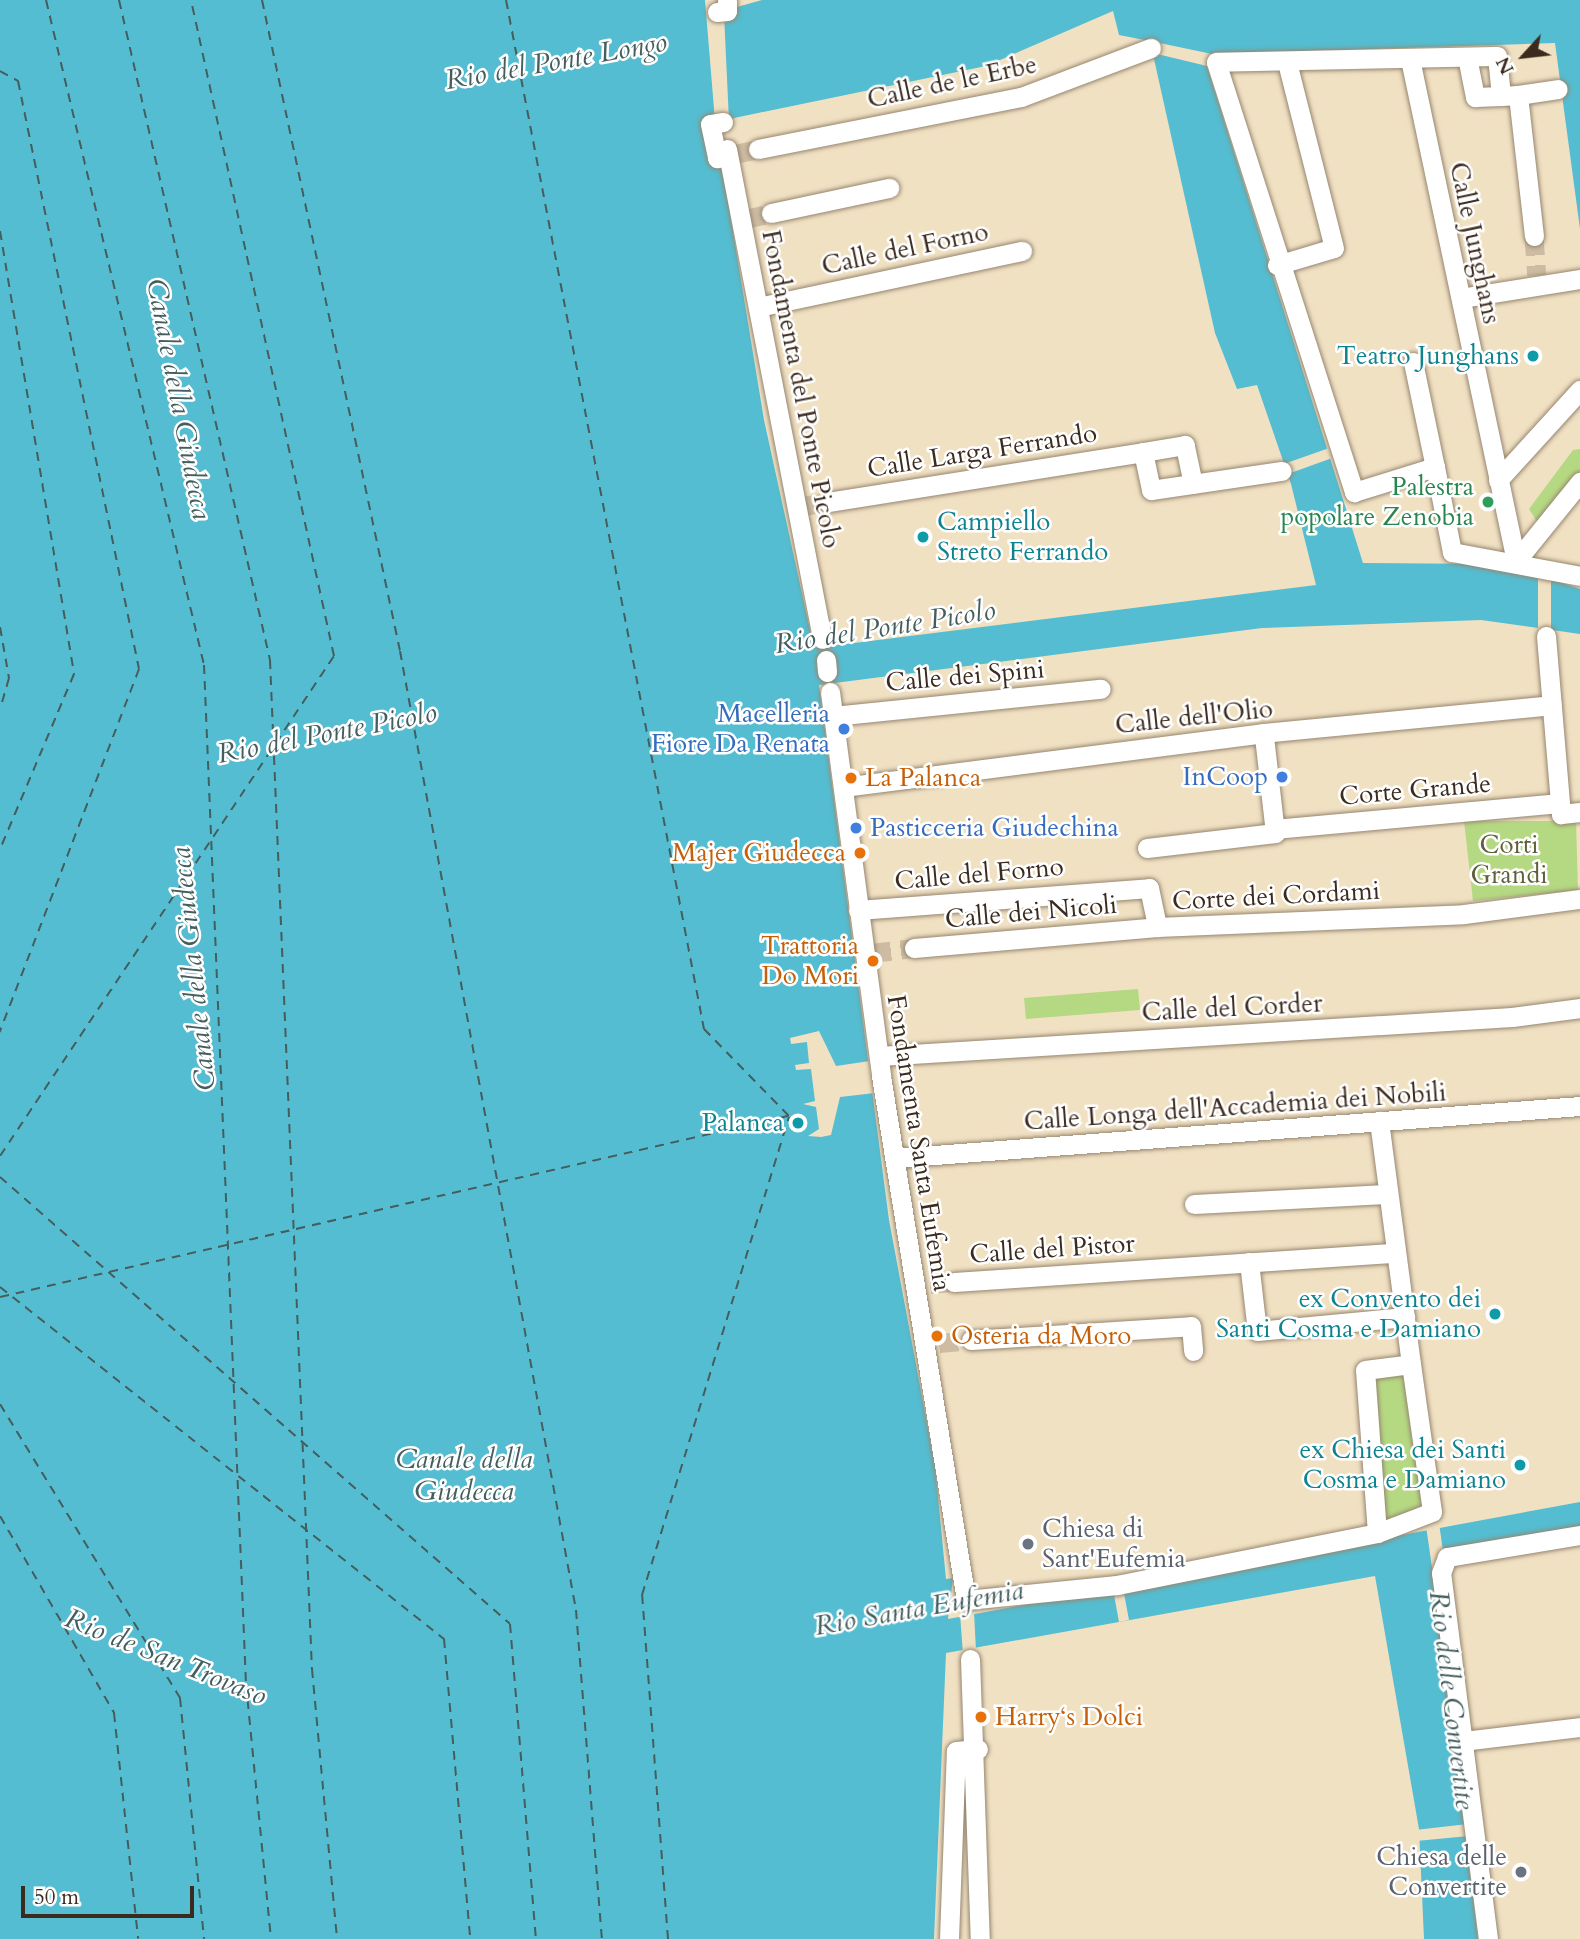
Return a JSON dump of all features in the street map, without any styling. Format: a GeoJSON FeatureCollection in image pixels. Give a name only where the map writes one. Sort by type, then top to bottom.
{"type":"FeatureCollection","features":[{"type":"Feature","properties":{"kind":"street","name":"Calle de le Erbe"},"geometry":{"type":"LineString","coordinates":[[758,149],[1041,92],[1151,48]]}},
{"type":"Feature","properties":{"kind":"street"},"geometry":{"type":"LineString","coordinates":[[1435,467],[1354,492],[1277,265],[1216,62],[1497,56],[1509,95],[1530,226]]}},
{"type":"Feature","properties":{"kind":"street"},"geometry":{"type":"LineString","coordinates":[[1467,57],[1475,97],[1558,89]]}},
{"type":"Feature","properties":{"kind":"street","name":"Calle Junghans"},"geometry":{"type":"LineString","coordinates":[[1410,59],[1516,561]]}},
{"type":"Feature","properties":{"kind":"street"},"geometry":{"type":"LineString","coordinates":[[1277,265],[1334,248],[1287,62]]}},
{"type":"Feature","properties":{"kind":"street","name":"Fondamenta del Ponte Picolo"},"geometry":{"type":"LineString","coordinates":[[723,122],[710,124],[717,159],[730,153],[758,307],[800,506],[822,639]]}},
{"type":"Feature","properties":{"kind":"street"},"geometry":{"type":"LineString","coordinates":[[771,213],[889,188]]}},
{"type":"Feature","properties":{"kind":"street","name":"Calle del Forno"},"geometry":{"type":"LineString","coordinates":[[758,307],[1021,251]]}},
{"type":"Feature","properties":{"kind":"street"},"geometry":{"type":"LineString","coordinates":[[1461,298],[1537,280],[1580,279]]}},
{"type":"Feature","properties":{"kind":"street"},"geometry":{"type":"LineString","coordinates":[[1413,362],[1452,552],[1516,561],[1580,576]]}},
{"type":"Feature","properties":{"kind":"street"},"geometry":{"type":"LineString","coordinates":[[1499,480],[1580,390]]}},
{"type":"Feature","properties":{"kind":"street","name":"Calle Larga Ferrando"},"geometry":{"type":"LineString","coordinates":[[828,502],[1185,445],[1192,484]]}},
{"type":"Feature","properties":{"kind":"street"},"geometry":{"type":"LineString","coordinates":[[1143,452],[1150,490],[1282,471]]}},
{"type":"Feature","properties":{"kind":"street"},"geometry":{"type":"LineString","coordinates":[[1516,561],[1580,482]]}},
{"type":"Feature","properties":{"kind":"street"},"geometry":{"type":"LineString","coordinates":[[1546,636],[1561,814],[1580,812]]}},
{"type":"Feature","properties":{"kind":"street","name":"Calle dei Spini"},"geometry":{"type":"LineString","coordinates":[[834,716],[1101,689]]}},
{"type":"Feature","properties":{"kind":"street","name":"Fondamenta Santa Eufemia"},"geometry":{"type":"LineString","coordinates":[[830,692],[858,910],[883,1056],[895,1158],[923,1285],[966,1600],[1112,1586],[1377,1533]]}},
{"type":"Feature","properties":{"kind":"street","name":"Calle dell'Olio"},"geometry":{"type":"LineString","coordinates":[[843,788],[1264,736],[1552,705]]}},
{"type":"Feature","properties":{"kind":"street"},"geometry":{"type":"LineString","coordinates":[[1264,736],[1274,829]]}},
{"type":"Feature","properties":{"kind":"street","name":"Corte Grande"},"geometry":{"type":"LineString","coordinates":[[1147,848],[1274,829],[1560,803]]}},
{"type":"Feature","properties":{"kind":"street","name":"Calle del Forno"},"geometry":{"type":"LineString","coordinates":[[858,910],[1149,887]]}},
{"type":"Feature","properties":{"kind":"street","name":"Corte dei Cordami"},"geometry":{"type":"LineString","coordinates":[[1149,887],[1154,928],[1387,913],[1397,918],[1580,899]]}},
{"type":"Feature","properties":{"kind":"street","name":"Calle dei Nicoli"},"geometry":{"type":"LineString","coordinates":[[914,948],[1154,928]]}},
{"type":"Feature","properties":{"kind":"street","name":"Calle del Corder"},"geometry":{"type":"LineString","coordinates":[[883,1056],[1512,1017],[1580,1008]]}},
{"type":"Feature","properties":{"kind":"street","name":"Calle Longa dell'Accademia dei Nobili"},"geometry":{"type":"LineString","coordinates":[[895,1158],[1580,1107]]}},
{"type":"Feature","properties":{"kind":"street"},"geometry":{"type":"LineString","coordinates":[[1379,1121],[1395,1253],[1396,1318],[1411,1364],[1432,1512],[1377,1533],[1365,1370],[1411,1364]]}},
{"type":"Feature","properties":{"kind":"street"},"geometry":{"type":"LineString","coordinates":[[1194,1205],[1386,1194]]}},
{"type":"Feature","properties":{"kind":"street","name":"Calle del Pistor"},"geometry":{"type":"LineString","coordinates":[[954,1282],[1395,1253]]}},
{"type":"Feature","properties":{"kind":"street"},"geometry":{"type":"LineString","coordinates":[[1249,1262],[1257,1331],[1396,1318]]}},
{"type":"Feature","properties":{"kind":"street"},"geometry":{"type":"LineString","coordinates":[[971,1340],[1191,1326],[1193,1351]]}},
{"type":"Feature","properties":{"kind":"street"},"geometry":{"type":"LineString","coordinates":[[1488,1939],[1441,1573],[1447,1557],[1580,1535]]}},
{"type":"Feature","properties":{"kind":"street"},"geometry":{"type":"LineString","coordinates":[[970,1659],[978,1749],[980,1939]]}},
{"type":"Feature","properties":{"kind":"street"},"geometry":{"type":"LineString","coordinates":[[1463,1741],[1580,1727]]}},
{"type":"Feature","properties":{"kind":"street"},"geometry":{"type":"LineString","coordinates":[[949,1939],[956,1751],[978,1749]]}},
{"type":"Feature","properties":{"kind":"green space"},"geometry":{"type":"Polygon","coordinates":[[[1580,449],[1580,475],[1541,528],[1529,509],[1573,450],[1580,449]]]}},
{"type":"Feature","properties":{"kind":"green space","name":"Corti Grandi"},"geometry":{"type":"Polygon","coordinates":[[[1464,821],[1576,821],[1578,890],[1473,901],[1464,821]]]}},
{"type":"Feature","properties":{"kind":"green space"},"geometry":{"type":"Polygon","coordinates":[[[1138,989],[1140,1010],[1026,1019],[1024,998],[1138,989]]]}},
{"type":"Feature","properties":{"kind":"green space"},"geometry":{"type":"Polygon","coordinates":[[[1404,1369],[1422,1506],[1381,1523],[1368,1373],[1404,1369]]]}},
{"type":"Feature","properties":{"kind":"water","name":"Canale della Giudecca"},"geometry":{"type":"Polygon","coordinates":[[[0,0],[705,0],[708,15],[762,0],[1580,0],[1580,229],[1555,43],[1212,54],[1207,66],[1363,563],[1497,564],[1548,578],[1580,589],[1580,634],[1481,620],[1262,628],[819,685],[889,1220],[935,1466],[946,1579],[953,1578],[948,1619],[1580,1502],[1580,1531],[1431,1557],[1478,1939],[1424,1939],[1419,1829],[1375,1576],[946,1653],[934,1939],[0,1939],[0,0]],[[1113,11],[986,66],[715,122],[764,420],[814,648],[1316,585],[1291,484],[1257,385],[1237,389],[1215,333],[1150,41],[1119,35],[1113,11]]]}},
{"type":"Feature","properties":{"kind":"pier"},"geometry":{"type":"Polygon","coordinates":[[[705,0],[711,12],[724,14],[729,121],[715,121],[705,0]]]}},
{"type":"Feature","properties":{"kind":"pier"},"geometry":{"type":"Polygon","coordinates":[[[1150,41],[1212,54],[1207,66],[1153,53],[1150,41]]]}},
{"type":"Feature","properties":{"kind":"pier"},"geometry":{"type":"Polygon","coordinates":[[[1332,447],[1335,457],[1285,475],[1281,465],[1332,447]]]}},
{"type":"Feature","properties":{"kind":"pier"},"geometry":{"type":"Polygon","coordinates":[[[1538,570],[1551,575],[1551,630],[1538,628],[1538,570]]]}},
{"type":"Feature","properties":{"kind":"pier"},"geometry":{"type":"Polygon","coordinates":[[[819,1031],[836,1066],[870,1061],[875,1093],[840,1097],[831,1135],[821,1137],[808,1136],[819,1129],[816,1107],[803,1104],[815,1101],[811,1069],[796,1070],[795,1065],[809,1063],[807,1042],[791,1044],[790,1038],[819,1031]]]}},
{"type":"Feature","properties":{"kind":"pier"},"geometry":{"type":"Polygon","coordinates":[[[1439,1523],[1444,1558],[1435,1559],[1433,1574],[1426,1526],[1439,1523]]]}},
{"type":"Feature","properties":{"kind":"pier"},"geometry":{"type":"Polygon","coordinates":[[[1123,1588],[1129,1620],[1119,1622],[1113,1589],[1123,1588]]]}},
{"type":"Feature","properties":{"kind":"pier"},"geometry":{"type":"Polygon","coordinates":[[[974,1612],[976,1651],[963,1654],[960,1614],[974,1612]]]}},
{"type":"Feature","properties":{"kind":"pier"},"geometry":{"type":"Polygon","coordinates":[[[1468,1824],[1469,1836],[1416,1841],[1415,1830],[1468,1824]]]}},
{"type":"Feature","properties":{"kind":"ferry route"},"geometry":{"type":"LineString","coordinates":[[46,0],[204,665],[246,1684],[271,1939]]}},
{"type":"Feature","properties":{"kind":"ferry route"},"geometry":{"type":"LineString","coordinates":[[119,0],[270,660],[312,1669],[337,1939]]}},
{"type":"Feature","properties":{"kind":"ferry route"},"geometry":{"type":"LineString","coordinates":[[0,1156],[334,656],[191,0]]}},
{"type":"Feature","properties":{"kind":"ferry route"},"geometry":{"type":"LineString","coordinates":[[262,0],[400,651],[576,1610],[602,1939]]}},
{"type":"Feature","properties":{"kind":"ferry route"},"geometry":{"type":"LineString","coordinates":[[506,0],[704,1029],[789,1116]]}},
{"type":"Feature","properties":{"kind":"ferry route"},"geometry":{"type":"LineString","coordinates":[[0,71],[18,81],[139,669],[0,1032]]}},
{"type":"Feature","properties":{"kind":"ferry route"},"geometry":{"type":"LineString","coordinates":[[0,231],[74,674],[0,849]]}},
{"type":"Feature","properties":{"kind":"ferry route"},"geometry":{"type":"LineString","coordinates":[[0,627],[9,678],[0,709]]}},
{"type":"Feature","properties":{"kind":"ferry route"},"geometry":{"type":"LineString","coordinates":[[0,1297],[788,1116]]}},
{"type":"Feature","properties":{"kind":"ferry route"},"geometry":{"type":"LineString","coordinates":[[668,1939],[642,1595],[789,1117]]}},
{"type":"Feature","properties":{"kind":"ferry route"},"geometry":{"type":"LineString","coordinates":[[0,1177],[510,1624],[536,1939]]}},
{"type":"Feature","properties":{"kind":"ferry route"},"geometry":{"type":"LineString","coordinates":[[0,1287],[444,1639],[470,1939]]}},
{"type":"Feature","properties":{"kind":"ferry route"},"geometry":{"type":"LineString","coordinates":[[0,1404],[180,1698],[204,1939]]}},
{"type":"Feature","properties":{"kind":"ferry route"},"geometry":{"type":"LineString","coordinates":[[0,1516],[114,1713],[138,1939]]}},
{"type":"Feature","properties":{"kind":"tunnel"},"geometry":{"type":"LineString","coordinates":[[735,154],[758,149]]}},
{"type":"Feature","properties":{"kind":"tunnel"},"geometry":{"type":"LineString","coordinates":[[746,219],[771,213]]}},
{"type":"Feature","properties":{"kind":"tunnel"},"geometry":{"type":"LineString","coordinates":[[1534,236],[1537,275]]}},
{"type":"Feature","properties":{"kind":"tunnel"},"geometry":{"type":"LineString","coordinates":[[803,506],[828,502]]}},
{"type":"Feature","properties":{"kind":"tunnel"},"geometry":{"type":"LineString","coordinates":[[872,953],[914,948]]}},
{"type":"Feature","properties":{"kind":"tunnel"},"geometry":{"type":"LineString","coordinates":[[930,1284],[954,1282]]}},
{"type":"Feature","properties":{"kind":"tunnel"},"geometry":{"type":"LineString","coordinates":[[939,1343],[971,1340]]}},
{"type":"Feature","properties":{"kind":"place","name":"Teatro Junghans"},"geometry":{"type":"Point","coordinates":[1533,356]}},
{"type":"Feature","properties":{"kind":"place","name":"Palestra popolare Zenobia"},"geometry":{"type":"Point","coordinates":[1488,502]}},
{"type":"Feature","properties":{"kind":"place","name":"Campiello Streto Ferrando"},"geometry":{"type":"Point","coordinates":[923,537]}},
{"type":"Feature","properties":{"kind":"place","name":"Macelleria Fiore Da Renata"},"geometry":{"type":"Point","coordinates":[844,729]}},
{"type":"Feature","properties":{"kind":"place","name":"InCoop"},"geometry":{"type":"Point","coordinates":[1282,777]}},
{"type":"Feature","properties":{"kind":"place","name":"La Palanca"},"geometry":{"type":"Point","coordinates":[851,778]}},
{"type":"Feature","properties":{"kind":"place","name":"Pasticceria Giudechina"},"geometry":{"type":"Point","coordinates":[856,828]}},
{"type":"Feature","properties":{"kind":"place","name":"Majer Giudecca"},"geometry":{"type":"Point","coordinates":[860,853]}},
{"type":"Feature","properties":{"kind":"place","name":"Trattoria Do Mori"},"geometry":{"type":"Point","coordinates":[873,961]}},
{"type":"Feature","properties":{"kind":"place","name":"Palanca"},"geometry":{"type":"Point","coordinates":[798,1123]}},
{"type":"Feature","properties":{"kind":"place","name":"ex Convento dei Santi Cosma e Damiano"},"geometry":{"type":"Point","coordinates":[1495,1314]}},
{"type":"Feature","properties":{"kind":"place","name":"Osteria da Moro"},"geometry":{"type":"Point","coordinates":[937,1336]}},
{"type":"Feature","properties":{"kind":"place","name":"ex Chiesa dei Santi Cosma e Damiano"},"geometry":{"type":"Point","coordinates":[1520,1465]}},
{"type":"Feature","properties":{"kind":"place","name":"Chiesa di Sant'Eufemia"},"geometry":{"type":"Point","coordinates":[1028,1544]}},
{"type":"Feature","properties":{"kind":"place","name":"Harry‘s Dolci"},"geometry":{"type":"Point","coordinates":[981,1717]}},
{"type":"Feature","properties":{"kind":"place","name":"Chiesa delle Convertite"},"geometry":{"type":"Point","coordinates":[1521,1872]}},
{"type":"Feature","properties":{"kind":"water label","name":"Rio del Ponte Longo"},"geometry":{"type":"Point","coordinates":[556,61]}},
{"type":"Feature","properties":{"kind":"water label","name":"Rio del Ponte Picolo"},"geometry":{"type":"Point","coordinates":[885,627]}},
{"type":"Feature","properties":{"kind":"water label","name":"Rio del Ponte Picolo"},"geometry":{"type":"Point","coordinates":[327,733]}},
{"type":"Feature","properties":{"kind":"water label","name":"Rio Santa Eufemia"},"geometry":{"type":"Point","coordinates":[919,1608]}},
{"type":"Feature","properties":{"kind":"water label","name":"Rio de San Trovaso"},"geometry":{"type":"Point","coordinates":[166,1657]}},
{"type":"Feature","properties":{"kind":"water label","name":"Rio delle Convertite"},"geometry":{"type":"Point","coordinates":[1452,1700]}}]}
